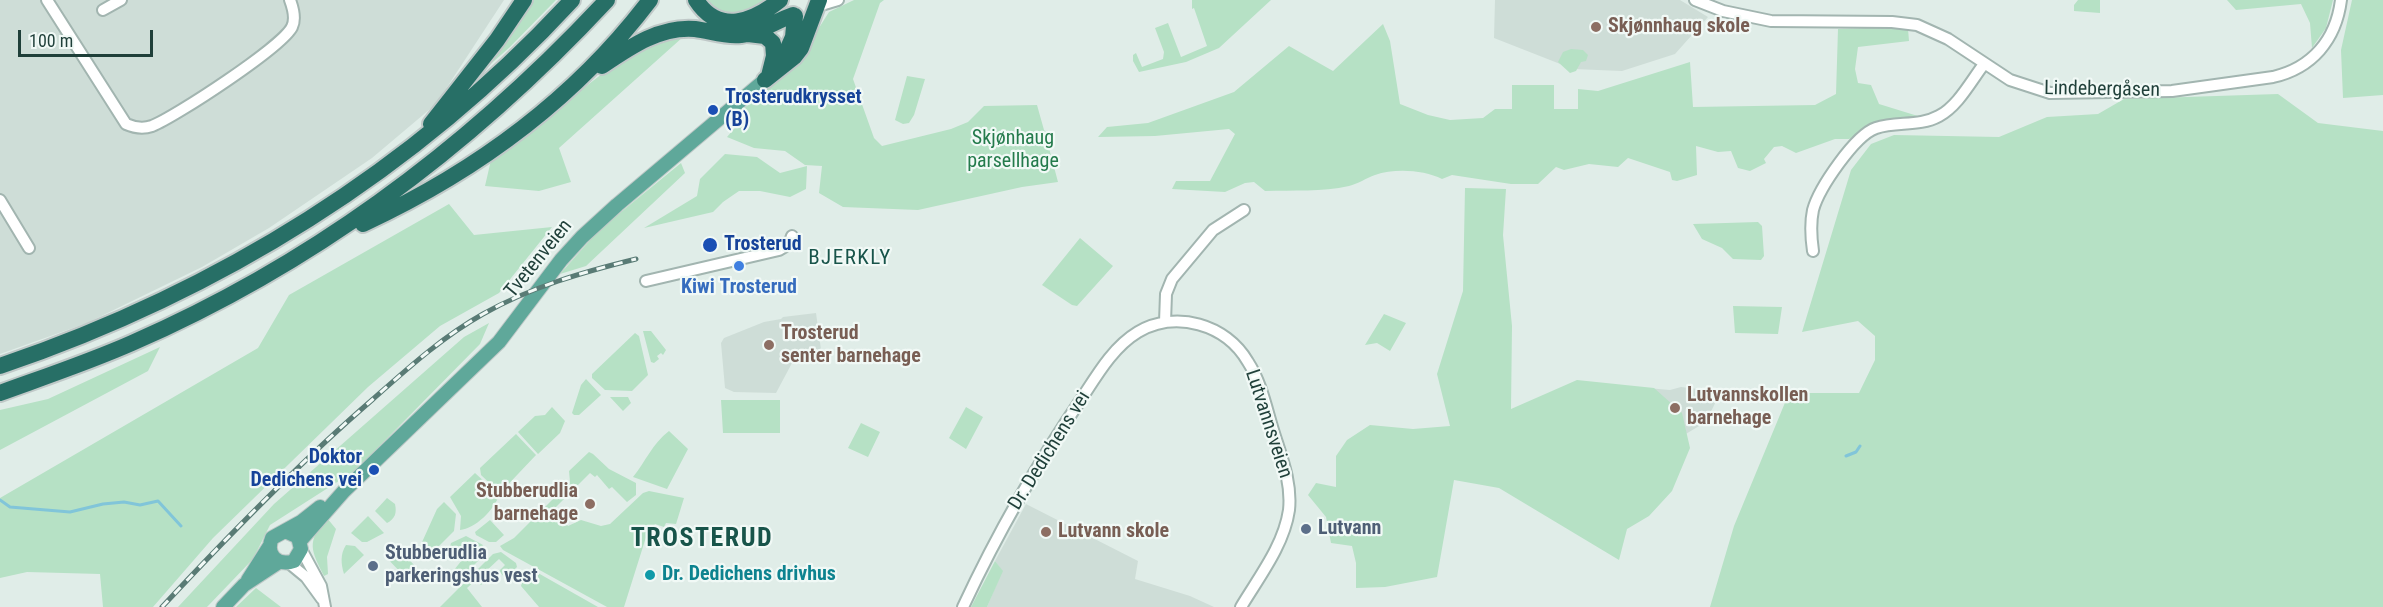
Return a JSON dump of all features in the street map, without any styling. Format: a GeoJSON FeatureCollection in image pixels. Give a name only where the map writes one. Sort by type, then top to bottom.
{"type":"FeatureCollection","features":[{"type":"Feature","properties":{"kind":"highway"},"geometry":{"type":"LineString","coordinates":[[414,146],[497,40],[524,0]]}},
{"type":"Feature","properties":{"kind":"highway"},"geometry":{"type":"LineString","coordinates":[[0,366],[117,322],[213,276],[335,203],[414,146],[493,79],[572,0]]}},
{"type":"Feature","properties":{"kind":"highway"},"geometry":{"type":"LineString","coordinates":[[0,393],[94,359],[172,325],[269,274],[317,245],[394,192],[458,142],[534,74],[607,0]]}},
{"type":"Feature","properties":{"kind":"highway"},"geometry":{"type":"LineString","coordinates":[[317,245],[406,204],[474,162],[536,119],[586,75],[650,0]]}},
{"type":"Feature","properties":{"kind":"highway"},"geometry":{"type":"LineString","coordinates":[[696,0],[713,17],[769,39],[774,46],[771,74]]}},
{"type":"Feature","properties":{"kind":"highway"},"geometry":{"type":"LineString","coordinates":[[748,29],[781,0],[785,8],[794,15]]}},
{"type":"Feature","properties":{"kind":"highway"},"geometry":{"type":"LineString","coordinates":[[586,75],[647,39],[678,30],[748,29],[794,15],[801,16],[816,6]]}},
{"type":"Feature","properties":{"kind":"highway","name":"Tvetenveien"},"geometry":{"type":"LineString","coordinates":[[771,74],[794,57],[801,48],[809,31],[816,6]]}},
{"type":"Feature","properties":{"kind":"highway","name":"Tvetenveien"},"geometry":{"type":"LineString","coordinates":[[771,74],[793,37],[794,15]]}},
{"type":"Feature","properties":{"kind":"main road","name":"Tvetenveien"},"geometry":{"type":"LineString","coordinates":[[301,545],[344,491],[493,349],[582,237],[771,74]]}},
{"type":"Feature","properties":{"kind":"main road","name":"Tvetenveien"},"geometry":{"type":"LineString","coordinates":[[285,531],[344,491]]}},
{"type":"Feature","properties":{"kind":"main road"},"geometry":{"type":"LineString","coordinates":[[224,607],[261,569],[272,537],[285,531],[294,534],[301,545],[297,558],[261,569]]}},
{"type":"Feature","properties":{"kind":"main road"},"geometry":{"type":"LineString","coordinates":[[269,547],[273,558],[284,562]]}},
{"type":"Feature","properties":{"kind":"street"},"geometry":{"type":"LineString","coordinates":[[47,0],[126,124],[133,128],[141,128],[164,120],[270,51],[292,27],[293,10],[290,0]]}},
{"type":"Feature","properties":{"kind":"street"},"geometry":{"type":"LineString","coordinates":[[103,10],[121,0]]}},
{"type":"Feature","properties":{"kind":"street"},"geometry":{"type":"LineString","coordinates":[[816,6],[838,0]]}},
{"type":"Feature","properties":{"kind":"street","name":"Lindebergåsen"},"geometry":{"type":"LineString","coordinates":[[1695,0],[1723,10],[1771,21],[1892,22],[1917,25],[1943,36],[2010,80],[2060,94],[2172,91],[2273,78],[2294,71],[2321,50],[2336,24],[2341,0]]}},
{"type":"Feature","properties":{"kind":"street"},"geometry":{"type":"LineString","coordinates":[[1813,251],[1810,238],[1816,202],[1858,139],[1878,127],[1925,122],[1941,115],[1957,99],[1984,64]]}},
{"type":"Feature","properties":{"kind":"street"},"geometry":{"type":"LineString","coordinates":[[0,200],[29,248]]}},
{"type":"Feature","properties":{"kind":"street"},"geometry":{"type":"LineString","coordinates":[[1166,322],[1166,294],[1172,279],[1213,230],[1244,210]]}},
{"type":"Feature","properties":{"kind":"street"},"geometry":{"type":"LineString","coordinates":[[646,281],[780,250],[789,244],[792,236]]}},
{"type":"Feature","properties":{"kind":"street","name":"Dr. Dedichens vei"},"geometry":{"type":"LineString","coordinates":[[963,607],[1032,477],[1110,358],[1137,333],[1166,322]]}},
{"type":"Feature","properties":{"kind":"street","name":"Lutvannsveien"},"geometry":{"type":"LineString","coordinates":[[1166,322],[1185,322],[1205,326],[1223,335],[1247,359],[1256,378],[1284,467],[1289,495],[1284,528],[1276,548],[1241,607]]}},
{"type":"Feature","properties":{"kind":"street"},"geometry":{"type":"LineString","coordinates":[[301,545],[321,586],[324,604]]}},
{"type":"Feature","properties":{"kind":"street"},"geometry":{"type":"LineString","coordinates":[[284,562],[306,577],[324,604]]}},
{"type":"Feature","properties":{"kind":"shaded area"},"geometry":{"type":"Polygon","coordinates":[[[0,0],[504,0],[436,104],[372,158],[269,228],[202,267],[87,323],[0,354],[0,0]]]}},
{"type":"Feature","properties":{"kind":"shaded area","name":"Skjønnhaug skole"},"geometry":{"type":"Polygon","coordinates":[[[1495,0],[1680,0],[1708,17],[1675,54],[1622,71],[1573,69],[1494,38],[1495,0]]]}},
{"type":"Feature","properties":{"kind":"shaded area"},"geometry":{"type":"Polygon","coordinates":[[[816,313],[822,357],[792,363],[776,393],[734,392],[725,388],[721,343],[724,338],[764,322],[816,313]]]}},
{"type":"Feature","properties":{"kind":"shaded area","name":"Lutvannskollen barnehage"},"geometry":{"type":"Polygon","coordinates":[[[1624,386],[1707,390],[1718,397],[1706,422],[1684,435],[1624,386]]]}},
{"type":"Feature","properties":{"kind":"shaded area","name":"Lutvann skole"},"geometry":{"type":"Polygon","coordinates":[[[1026,504],[1138,561],[1135,579],[1190,596],[1214,607],[987,607],[1002,571],[995,561],[1026,504]]]}},
{"type":"Feature","properties":{"kind":"green space"},"geometry":{"type":"Polygon","coordinates":[[[527,0],[556,0],[510,47],[468,84],[527,0]]]}},
{"type":"Feature","properties":{"kind":"green space"},"geometry":{"type":"Polygon","coordinates":[[[705,0],[767,0],[752,12],[726,15],[714,10],[705,0]]]}},
{"type":"Feature","properties":{"kind":"green space","name":"Skjønhaug parsellhage"},"geometry":{"type":"Polygon","coordinates":[[[854,0],[884,0],[880,3],[853,79],[874,138],[882,146],[951,129],[968,122],[984,106],[1037,105],[1044,130],[1050,136],[1049,148],[1058,182],[1022,187],[918,210],[843,207],[819,193],[822,166],[805,165],[785,151],[754,148],[727,137],[739,123],[736,116],[803,53],[829,12],[854,0]]]}},
{"type":"Feature","properties":{"kind":"green space"},"geometry":{"type":"Polygon","coordinates":[[[1192,0],[1271,0],[1219,48],[1186,62],[1139,72],[1133,61],[1133,55],[1136,53],[1142,67],[1163,59],[1164,52],[1155,28],[1168,23],[1181,57],[1207,46],[1194,8],[1192,9],[1192,0]]]}},
{"type":"Feature","properties":{"kind":"green space"},"geometry":{"type":"Polygon","coordinates":[[[2078,0],[2100,0],[2100,13],[2074,11],[2074,5],[2078,0]]]}},
{"type":"Feature","properties":{"kind":"green space"},"geometry":{"type":"Polygon","coordinates":[[[2227,0],[2333,0],[2326,28],[2312,48],[2310,23],[2301,4],[2236,10],[2227,0]]]}},
{"type":"Feature","properties":{"kind":"green space"},"geometry":{"type":"Polygon","coordinates":[[[2352,0],[2383,0],[2383,95],[2343,98],[2341,50],[2352,0]]]}},
{"type":"Feature","properties":{"kind":"green space"},"geometry":{"type":"Polygon","coordinates":[[[1383,24],[1390,41],[1400,104],[1428,115],[1450,120],[1483,118],[1495,109],[1512,109],[1512,85],[1554,85],[1554,109],[1578,109],[1578,89],[1598,91],[1690,62],[1693,107],[1815,105],[1836,94],[1838,29],[1893,27],[1908,29],[1909,41],[1858,47],[1855,69],[1858,83],[1871,85],[1879,104],[1921,117],[1878,122],[1849,139],[1835,139],[1796,153],[1782,146],[1774,147],[1764,159],[1766,163],[1750,171],[1738,168],[1731,151],[1718,152],[1696,146],[1697,175],[1677,181],[1672,180],[1670,172],[1628,158],[1618,167],[1589,164],[1564,170],[1556,167],[1538,184],[1511,184],[1452,175],[1442,179],[1418,172],[1400,171],[1375,175],[1349,186],[1328,189],[1265,191],[1254,182],[1245,183],[1225,192],[1172,189],[1176,181],[1210,181],[1235,134],[1229,129],[1155,136],[1098,137],[1107,127],[1148,123],[1234,92],[1289,46],[1333,71],[1383,24]]]}},
{"type":"Feature","properties":{"kind":"green space"},"geometry":{"type":"Polygon","coordinates":[[[677,36],[683,37],[559,148],[571,182],[539,191],[485,186],[491,160],[625,56],[677,36]]]}},
{"type":"Feature","properties":{"kind":"green space"},"geometry":{"type":"Polygon","coordinates":[[[1571,49],[1583,50],[1588,55],[1586,61],[1581,62],[1576,71],[1570,73],[1558,62],[1563,52],[1571,49]]]}},
{"type":"Feature","properties":{"kind":"green space"},"geometry":{"type":"Polygon","coordinates":[[[907,76],[925,79],[914,115],[909,123],[903,124],[895,120],[907,76]]]}},
{"type":"Feature","properties":{"kind":"green space"},"geometry":{"type":"Polygon","coordinates":[[[2278,94],[2318,123],[2383,131],[2383,607],[1710,607],[1734,526],[1789,393],[1859,393],[1875,360],[1875,336],[1858,321],[1802,332],[1851,170],[1871,144],[1894,135],[1999,137],[2047,117],[2098,114],[2124,99],[2278,94]]]}},
{"type":"Feature","properties":{"kind":"green space"},"geometry":{"type":"Polygon","coordinates":[[[725,154],[757,157],[780,173],[807,166],[806,189],[790,197],[760,191],[739,191],[713,212],[644,228],[697,196],[700,179],[725,154]]]}},
{"type":"Feature","properties":{"kind":"green space"},"geometry":{"type":"Polygon","coordinates":[[[681,163],[685,173],[586,266],[560,274],[599,230],[681,163]]]}},
{"type":"Feature","properties":{"kind":"green space"},"geometry":{"type":"Polygon","coordinates":[[[1465,188],[1506,189],[1503,235],[1512,326],[1511,409],[1577,380],[1654,388],[1682,413],[1690,448],[1672,491],[1649,516],[1627,529],[1619,560],[1499,488],[1454,480],[1437,577],[1385,587],[1356,588],[1356,563],[1352,546],[1331,543],[1326,517],[1308,495],[1316,483],[1336,487],[1336,456],[1347,440],[1370,425],[1413,429],[1450,426],[1437,374],[1463,291],[1465,188]]]}},
{"type":"Feature","properties":{"kind":"green space"},"geometry":{"type":"Polygon","coordinates":[[[449,204],[474,235],[552,227],[499,293],[440,326],[368,387],[213,538],[153,607],[103,607],[100,574],[27,572],[0,578],[0,498],[258,348],[289,295],[449,204]]]}},
{"type":"Feature","properties":{"kind":"green space"},"geometry":{"type":"Polygon","coordinates":[[[1758,222],[1762,226],[1764,256],[1761,260],[1733,259],[1722,248],[1702,239],[1693,224],[1758,222]]]}},
{"type":"Feature","properties":{"kind":"green space"},"geometry":{"type":"Polygon","coordinates":[[[1080,238],[1113,266],[1077,306],[1042,285],[1080,238]]]}},
{"type":"Feature","properties":{"kind":"green space"},"geometry":{"type":"Polygon","coordinates":[[[1733,306],[1782,307],[1778,334],[1735,333],[1733,306]]]}},
{"type":"Feature","properties":{"kind":"green space"},"geometry":{"type":"Polygon","coordinates":[[[1384,314],[1406,323],[1390,351],[1377,343],[1365,345],[1384,314]]]}},
{"type":"Feature","properties":{"kind":"green space"},"geometry":{"type":"Polygon","coordinates":[[[489,323],[480,344],[356,470],[270,525],[253,559],[207,607],[178,607],[274,504],[464,337],[489,323]]]}},
{"type":"Feature","properties":{"kind":"green space"},"geometry":{"type":"Polygon","coordinates":[[[643,331],[651,331],[666,350],[663,355],[661,353],[657,356],[659,359],[654,363],[651,362],[643,331]]]}},
{"type":"Feature","properties":{"kind":"green space"},"geometry":{"type":"Polygon","coordinates":[[[635,333],[639,336],[648,375],[632,391],[605,390],[592,378],[592,374],[635,333]]]}},
{"type":"Feature","properties":{"kind":"green space"},"geometry":{"type":"Polygon","coordinates":[[[160,347],[148,371],[0,450],[0,410],[48,399],[160,347]]]}},
{"type":"Feature","properties":{"kind":"green space"},"geometry":{"type":"Polygon","coordinates":[[[586,379],[601,395],[579,415],[574,415],[572,413],[581,385],[586,379]]]}},
{"type":"Feature","properties":{"kind":"green space"},"geometry":{"type":"Polygon","coordinates":[[[610,397],[628,397],[631,403],[623,411],[610,397]]]}},
{"type":"Feature","properties":{"kind":"green space"},"geometry":{"type":"Polygon","coordinates":[[[721,400],[780,400],[780,433],[723,433],[721,400]]]}},
{"type":"Feature","properties":{"kind":"green space"},"geometry":{"type":"Polygon","coordinates":[[[552,407],[565,421],[560,433],[538,454],[518,432],[535,416],[545,415],[552,407]]]}},
{"type":"Feature","properties":{"kind":"green space"},"geometry":{"type":"Polygon","coordinates":[[[966,407],[983,417],[966,449],[949,438],[966,407]]]}},
{"type":"Feature","properties":{"kind":"green space"},"geometry":{"type":"Polygon","coordinates":[[[861,423],[880,432],[868,457],[848,448],[861,423]]]}},
{"type":"Feature","properties":{"kind":"green space"},"geometry":{"type":"Polygon","coordinates":[[[669,431],[688,449],[667,489],[633,477],[654,447],[669,431]]]}},
{"type":"Feature","properties":{"kind":"green space"},"geometry":{"type":"Polygon","coordinates":[[[516,434],[536,455],[500,493],[481,475],[480,468],[516,434]]]}},
{"type":"Feature","properties":{"kind":"green space"},"geometry":{"type":"Polygon","coordinates":[[[589,452],[609,469],[636,483],[636,495],[627,502],[612,487],[609,489],[597,475],[595,477],[590,473],[554,509],[568,526],[581,520],[601,526],[610,524],[643,493],[649,491],[684,498],[676,524],[666,523],[664,527],[655,524],[647,534],[624,607],[607,607],[503,550],[500,546],[514,538],[570,482],[569,471],[589,452]]]}},
{"type":"Feature","properties":{"kind":"green space"},"geometry":{"type":"Polygon","coordinates":[[[475,473],[499,495],[484,517],[472,526],[460,530],[461,516],[450,497],[475,473]]]}},
{"type":"Feature","properties":{"kind":"green space"},"geometry":{"type":"Polygon","coordinates":[[[387,498],[395,504],[396,510],[394,518],[387,523],[375,511],[387,498]]]}},
{"type":"Feature","properties":{"kind":"green space"},"geometry":{"type":"Polygon","coordinates":[[[444,502],[456,514],[454,531],[429,556],[419,555],[418,551],[437,509],[444,502]]]}},
{"type":"Feature","properties":{"kind":"green space"},"geometry":{"type":"Polygon","coordinates":[[[368,516],[384,533],[367,542],[362,542],[351,533],[368,516]]]}},
{"type":"Feature","properties":{"kind":"green space"},"geometry":{"type":"Polygon","coordinates":[[[327,518],[336,529],[327,557],[328,574],[324,576],[314,553],[313,540],[327,518]]]}},
{"type":"Feature","properties":{"kind":"green space"},"geometry":{"type":"Polygon","coordinates":[[[490,520],[504,535],[496,542],[489,542],[476,535],[475,532],[490,520]]]}},
{"type":"Feature","properties":{"kind":"green space"},"geometry":{"type":"Polygon","coordinates":[[[466,536],[483,545],[484,555],[461,578],[454,570],[462,560],[450,547],[451,543],[466,536]]]}},
{"type":"Feature","properties":{"kind":"green space"},"geometry":{"type":"Polygon","coordinates":[[[346,545],[355,546],[364,555],[344,574],[342,559],[346,545]]]}},
{"type":"Feature","properties":{"kind":"green space"},"geometry":{"type":"Polygon","coordinates":[[[392,548],[402,552],[414,565],[404,576],[384,555],[392,548]]]}},
{"type":"Feature","properties":{"kind":"green space"},"geometry":{"type":"Polygon","coordinates":[[[501,552],[516,563],[517,567],[505,578],[499,571],[505,565],[499,559],[484,573],[488,578],[481,585],[476,580],[467,588],[482,607],[440,607],[493,554],[501,552]]]}},
{"type":"Feature","properties":{"kind":"green space"},"geometry":{"type":"Polygon","coordinates":[[[995,561],[1003,571],[987,607],[971,607],[995,561]]]}},
{"type":"Feature","properties":{"kind":"green space"},"geometry":{"type":"Polygon","coordinates":[[[530,572],[538,573],[598,607],[539,607],[521,586],[524,576],[530,572]]]}},
{"type":"Feature","properties":{"kind":"green space"},"geometry":{"type":"Polygon","coordinates":[[[256,588],[281,607],[236,607],[256,588]]]}},
{"type":"Feature","properties":{"kind":"waterway"},"geometry":{"type":"LineString","coordinates":[[1846,456],[1856,452],[1860,446]]}},
{"type":"Feature","properties":{"kind":"waterway"},"geometry":{"type":"LineString","coordinates":[[0,500],[10,507],[70,512],[103,504],[124,502],[140,505],[158,501],[181,526]]}},
{"type":"Feature","properties":{"kind":"railway"},"geometry":{"type":"LineString","coordinates":[[162,607],[317,449],[439,343],[501,304],[577,275],[636,259]]}},
{"type":"Feature","properties":{"kind":"place","name":"Skjønnhaug skole"},"geometry":{"type":"Point","coordinates":[1596,27]}},
{"type":"Feature","properties":{"kind":"place","name":"Trosterudkrysset (B)"},"geometry":{"type":"Point","coordinates":[713,110]}},
{"type":"Feature","properties":{"kind":"place","name":"Trosterud"},"geometry":{"type":"Point","coordinates":[710,245]}},
{"type":"Feature","properties":{"kind":"place","name":"Kiwi Trosterud"},"geometry":{"type":"Point","coordinates":[739,266]}},
{"type":"Feature","properties":{"kind":"place","name":"Trosterud senter barnehage"},"geometry":{"type":"Point","coordinates":[769,345]}},
{"type":"Feature","properties":{"kind":"place","name":"Lutvannskollen barnehage"},"geometry":{"type":"Point","coordinates":[1675,408]}},
{"type":"Feature","properties":{"kind":"place","name":"Doktor Dedichens vei"},"geometry":{"type":"Point","coordinates":[374,470]}},
{"type":"Feature","properties":{"kind":"place","name":"Stubberudlia barnehage"},"geometry":{"type":"Point","coordinates":[590,504]}},
{"type":"Feature","properties":{"kind":"place","name":"Lutvann"},"geometry":{"type":"Point","coordinates":[1306,529]}},
{"type":"Feature","properties":{"kind":"place","name":"Lutvann skole"},"geometry":{"type":"Point","coordinates":[1046,532]}},
{"type":"Feature","properties":{"kind":"place","name":"Stubberudlia parkeringshus vest"},"geometry":{"type":"Point","coordinates":[373,566]}},
{"type":"Feature","properties":{"kind":"place","name":"Dr. Dedichens drivhus"},"geometry":{"type":"Point","coordinates":[650,575]}},
{"type":"Feature","properties":{"kind":"district","name":"BJERKLY"},"geometry":{"type":"Point","coordinates":[850,259]}},
{"type":"Feature","properties":{"kind":"district","name":"TROSTERUD"},"geometry":{"type":"Point","coordinates":[702,539]}}]}
